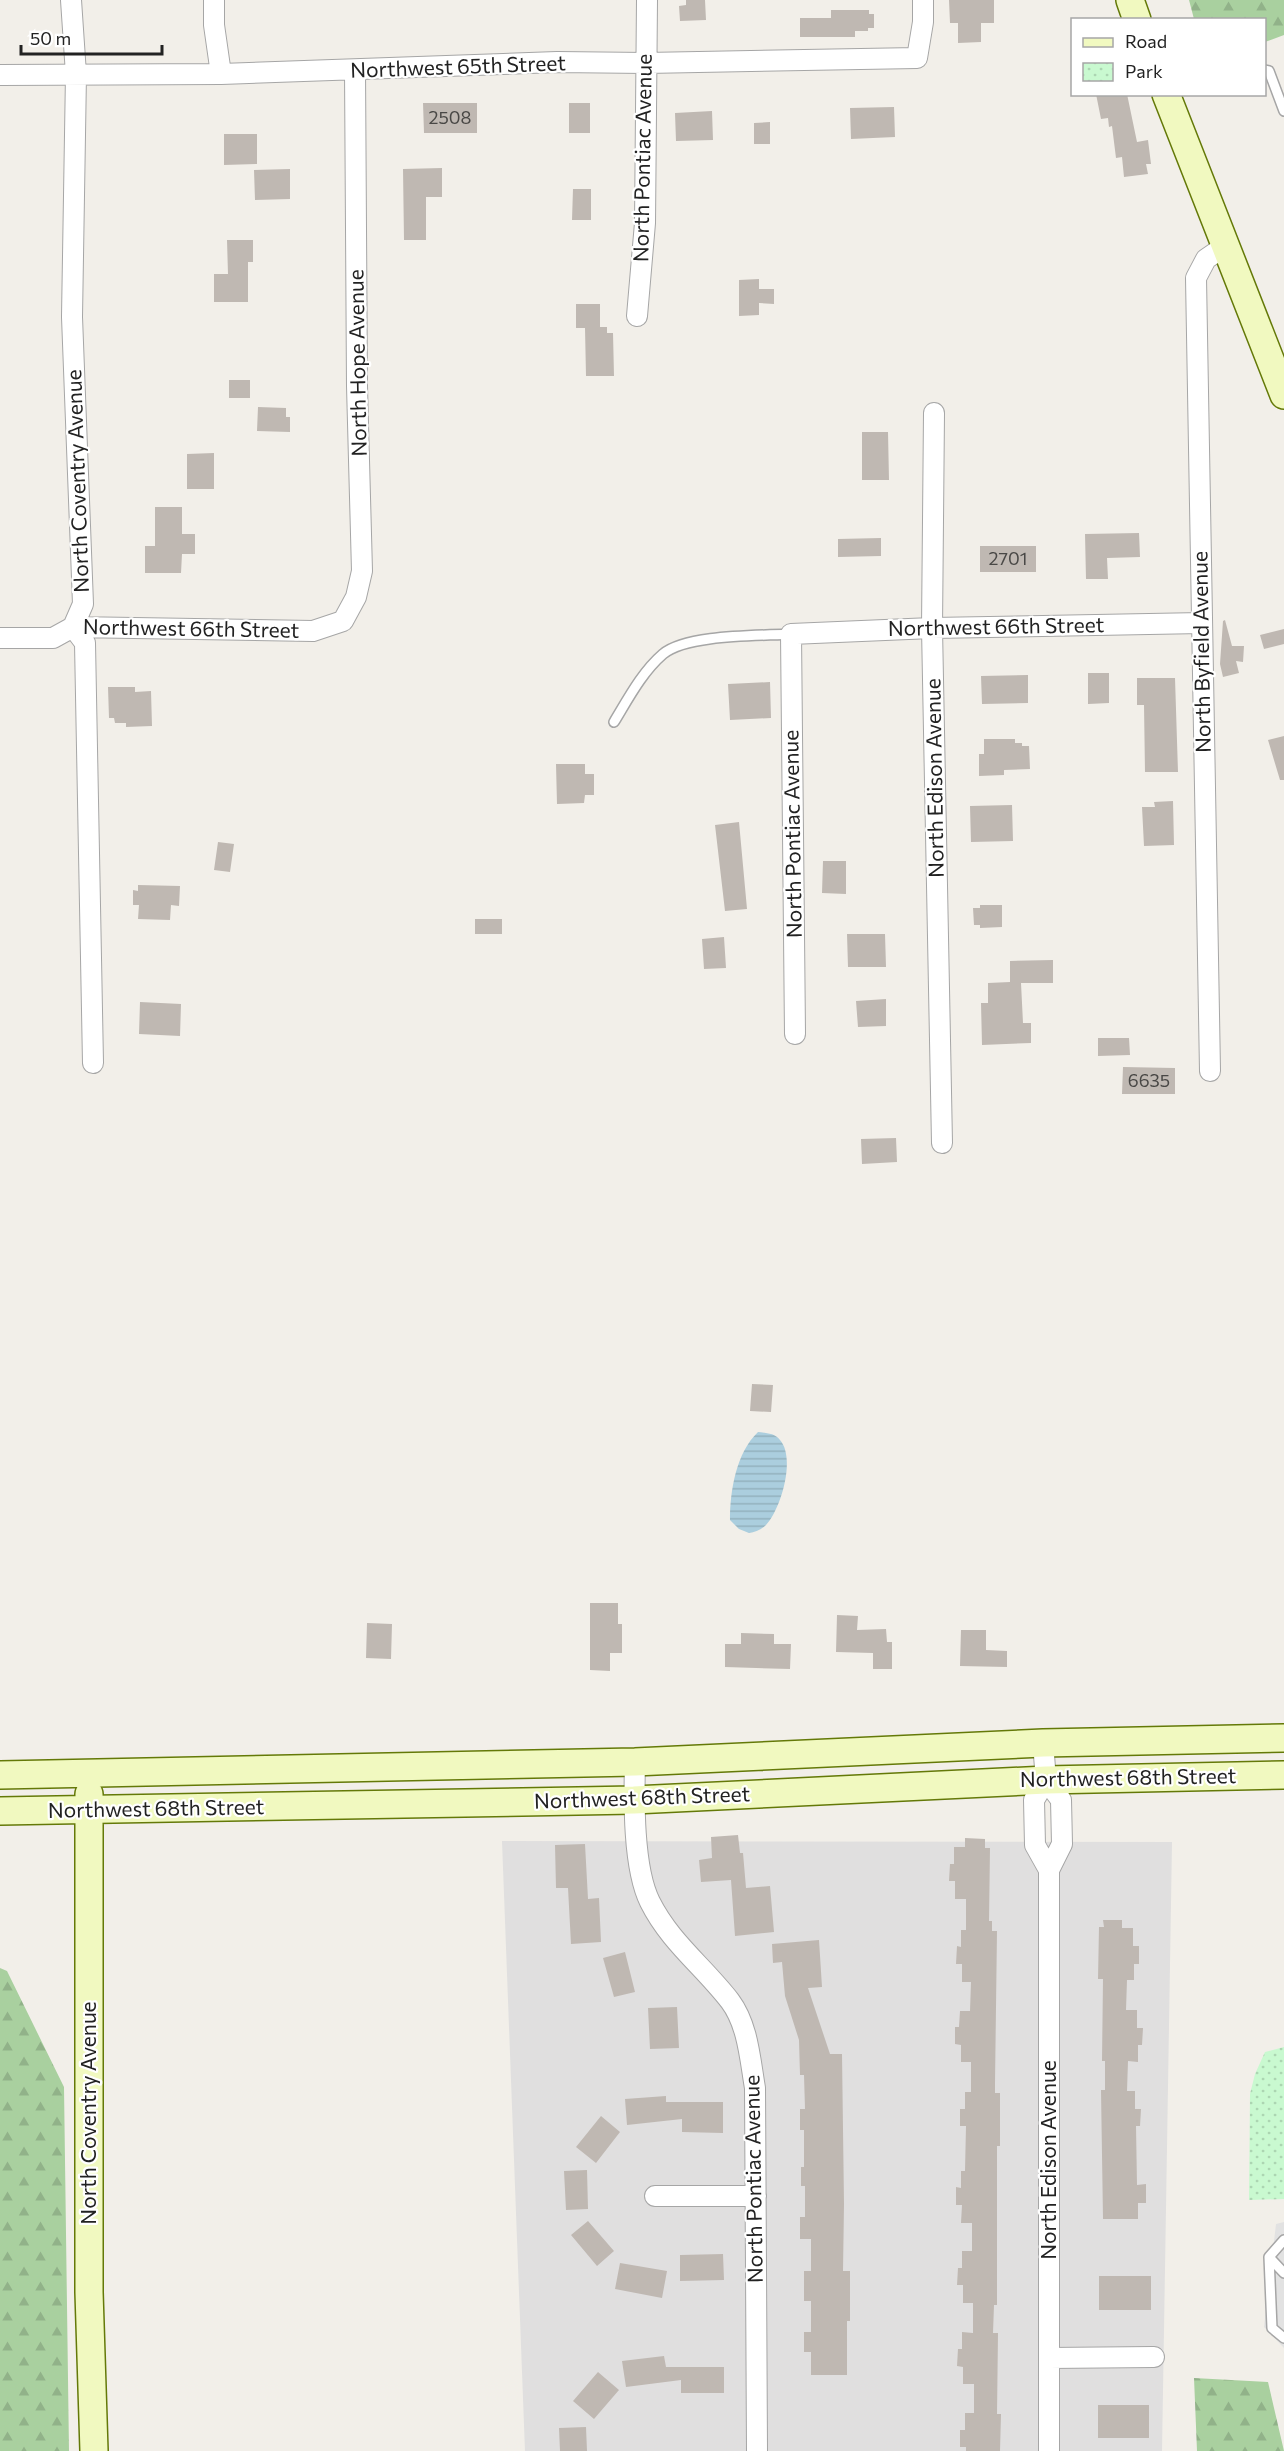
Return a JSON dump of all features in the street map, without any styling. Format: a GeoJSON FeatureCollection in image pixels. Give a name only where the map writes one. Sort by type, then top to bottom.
{"type":"FeatureCollection","features":[{"type":"Feature","properties":{"kind":"main road"},"geometry":{"type":"LineString","coordinates":[[1130,0],[1136,18]]}},
{"type":"Feature","properties":{"kind":"main road"},"geometry":{"type":"LineString","coordinates":[[1167,96],[1282,387]]}},
{"type":"Feature","properties":{"kind":"main road","name":"Northwest 68th Street"},"geometry":{"type":"LineString","coordinates":[[0,1775],[88,1775],[635,1762],[1043,1743],[1284,1738]]}},
{"type":"Feature","properties":{"kind":"main road","name":"North Coventry Avenue"},"geometry":{"type":"LineString","coordinates":[[88,1775],[89,2292],[94,2451]]}},
{"type":"Feature","properties":{"kind":"main road","name":"Northwest 68th Street"},"geometry":{"type":"LineString","coordinates":[[0,1811],[634,1800],[1046,1779],[1284,1775]]}},
{"type":"Feature","properties":{"kind":"street","name":"North Coventry Avenue"},"geometry":{"type":"LineString","coordinates":[[71,0],[76,74],[72,317],[83,604],[73,627]]}},
{"type":"Feature","properties":{"kind":"street"},"geometry":{"type":"LineString","coordinates":[[214,0],[214,25],[221,74]]}},
{"type":"Feature","properties":{"kind":"street","name":"North Pontiac Avenue"},"geometry":{"type":"LineString","coordinates":[[637,316],[645,223],[647,0]]}},
{"type":"Feature","properties":{"kind":"street","name":"Northwest 65th Street"},"geometry":{"type":"LineString","coordinates":[[0,75],[221,74],[557,62],[646,63],[917,58],[923,22],[923,0]]}},
{"type":"Feature","properties":{"kind":"street","name":"North Hope Avenue"},"geometry":{"type":"LineString","coordinates":[[314,631],[343,621],[356,597],[362,571],[357,386],[355,70]]}},
{"type":"Feature","properties":{"kind":"street","name":"North Byfield Avenue"},"geometry":{"type":"LineString","coordinates":[[1210,1071],[1196,278],[1206,259],[1225,246]]}},
{"type":"Feature","properties":{"kind":"street","name":"North Edison Avenue"},"geometry":{"type":"LineString","coordinates":[[934,413],[932,627],[942,1143]]}},
{"type":"Feature","properties":{"kind":"street","name":"Northwest 66th Street"},"geometry":{"type":"LineString","coordinates":[[791,634],[932,627],[1202,623]]}},
{"type":"Feature","properties":{"kind":"street"},"geometry":{"type":"LineString","coordinates":[[73,627],[85,643],[93,1063]]}},
{"type":"Feature","properties":{"kind":"street","name":"Northwest 66th Street"},"geometry":{"type":"LineString","coordinates":[[0,638],[53,638],[73,627],[314,631]]}},
{"type":"Feature","properties":{"kind":"street","name":"North Pontiac Avenue"},"geometry":{"type":"LineString","coordinates":[[791,634],[795,1034]]}},
{"type":"Feature","properties":{"kind":"street","name":"North Edison Avenue"},"geometry":{"type":"LineString","coordinates":[[1043,1743],[1046,1779],[1061,1800],[1062,1844],[1049,1870],[1049,2451]]}},
{"type":"Feature","properties":{"kind":"street","name":"North Pontiac Avenue"},"geometry":{"type":"LineString","coordinates":[[635,1762],[634,1800],[638,1855],[649,1899],[665,1929],[731,2003],[747,2039],[755,2088],[757,2451]]}},
{"type":"Feature","properties":{"kind":"street","name":"North Edison Avenue"},"geometry":{"type":"LineString","coordinates":[[1046,1779],[1034,1800],[1035,1845],[1049,1870]]}},
{"type":"Feature","properties":{"kind":"street"},"geometry":{"type":"LineString","coordinates":[[655,2196],[756,2196]]}},
{"type":"Feature","properties":{"kind":"street"},"geometry":{"type":"LineString","coordinates":[[1049,2358],[1154,2357]]}},
{"type":"Feature","properties":{"kind":"lane"},"geometry":{"type":"LineString","coordinates":[[1266,70],[1269,71],[1284,111]]}},
{"type":"Feature","properties":{"kind":"lane"},"geometry":{"type":"LineString","coordinates":[[614,722],[636,687],[664,654],[683,644],[733,637],[791,634]]}},
{"type":"Feature","properties":{"kind":"lane"},"geometry":{"type":"LineString","coordinates":[[1284,2240],[1269,2257],[1272,2328],[1284,2338]]}},
{"type":"Feature","properties":{"kind":"lane"},"geometry":{"type":"LineString","coordinates":[[1269,2257],[1284,2273]]}},
{"type":"Feature","properties":{"kind":"shaded area"},"geometry":{"type":"Polygon","coordinates":[[[502,1841],[1172,1842],[1162,2451],[525,2451],[502,1841]]]}},
{"type":"Feature","properties":{"kind":"shaded area"},"geometry":{"type":"Polygon","coordinates":[[[1284,2222],[1284,2348],[1264,2327],[1276,2224],[1284,2222]]]}},
{"type":"Feature","properties":{"kind":"green space"},"geometry":{"type":"Polygon","coordinates":[[[1189,0],[1284,0],[1284,35],[1266,42],[1266,18],[1194,18],[1189,0]]]}},
{"type":"Feature","properties":{"kind":"green space"},"geometry":{"type":"Polygon","coordinates":[[[0,1968],[7,1971],[64,2087],[69,2451],[0,2451],[0,1968]]]}},
{"type":"Feature","properties":{"kind":"green space"},"geometry":{"type":"Polygon","coordinates":[[[1284,2047],[1284,2199],[1249,2200],[1250,2094],[1255,2074],[1265,2052],[1284,2047]]]}},
{"type":"Feature","properties":{"kind":"green space"},"geometry":{"type":"Polygon","coordinates":[[[1194,2378],[1268,2382],[1284,2451],[1197,2451],[1194,2378]]]}},
{"type":"Feature","properties":{"kind":"water"},"geometry":{"type":"Polygon","coordinates":[[[758,1432],[773,1435],[780,1440],[785,1448],[787,1471],[781,1496],[772,1517],[762,1528],[749,1533],[739,1529],[730,1520],[731,1497],[739,1461],[758,1432]]]}},
{"type":"Feature","properties":{"kind":"building"},"geometry":{"type":"Polygon","coordinates":[[[686,0],[705,0],[706,20],[680,21],[679,6],[686,5],[686,0]]]}},
{"type":"Feature","properties":{"kind":"building"},"geometry":{"type":"Polygon","coordinates":[[[949,0],[994,0],[994,23],[981,23],[981,42],[958,43],[958,23],[950,23],[949,0]]]}},
{"type":"Feature","properties":{"kind":"building"},"geometry":{"type":"Polygon","coordinates":[[[831,10],[869,10],[869,14],[874,14],[874,28],[868,28],[868,31],[855,31],[855,37],[800,37],[800,18],[831,18],[831,10]]]}},
{"type":"Feature","properties":{"kind":"building"},"geometry":{"type":"Polygon","coordinates":[[[1096,96],[1127,96],[1137,142],[1148,140],[1151,164],[1146,164],[1148,174],[1124,177],[1122,157],[1116,158],[1112,126],[1109,127],[1108,118],[1101,119],[1096,96]]]}},
{"type":"Feature","properties":{"kind":"building"},"geometry":{"type":"Polygon","coordinates":[[[423,103],[477,103],[477,133],[424,133],[423,103]]]}},
{"type":"Feature","properties":{"kind":"building"},"geometry":{"type":"Polygon","coordinates":[[[569,103],[590,103],[590,133],[569,133],[569,103]]]}},
{"type":"Feature","properties":{"kind":"building"},"geometry":{"type":"Polygon","coordinates":[[[894,107],[895,137],[851,139],[850,108],[894,107]]]}},
{"type":"Feature","properties":{"kind":"building"},"geometry":{"type":"Polygon","coordinates":[[[712,111],[713,140],[676,141],[675,113],[712,111]]]}},
{"type":"Feature","properties":{"kind":"building"},"geometry":{"type":"Polygon","coordinates":[[[770,122],[770,144],[754,144],[754,123],[770,122]]]}},
{"type":"Feature","properties":{"kind":"building"},"geometry":{"type":"Polygon","coordinates":[[[224,134],[257,134],[257,164],[224,165],[224,134]]]}},
{"type":"Feature","properties":{"kind":"building"},"geometry":{"type":"Polygon","coordinates":[[[442,168],[442,197],[426,197],[426,240],[404,240],[403,169],[442,168]]]}},
{"type":"Feature","properties":{"kind":"building"},"geometry":{"type":"Polygon","coordinates":[[[290,169],[290,199],[255,200],[254,170],[290,169]]]}},
{"type":"Feature","properties":{"kind":"building"},"geometry":{"type":"Polygon","coordinates":[[[573,189],[591,189],[591,220],[572,220],[573,189]]]}},
{"type":"Feature","properties":{"kind":"building"},"geometry":{"type":"Polygon","coordinates":[[[227,240],[253,240],[253,262],[248,262],[248,302],[214,302],[214,274],[228,274],[227,240]]]}},
{"type":"Feature","properties":{"kind":"building"},"geometry":{"type":"Polygon","coordinates":[[[759,279],[759,289],[774,289],[774,304],[759,303],[759,315],[739,316],[739,280],[759,279]]]}},
{"type":"Feature","properties":{"kind":"building"},"geometry":{"type":"Polygon","coordinates":[[[576,304],[600,304],[600,327],[607,327],[607,333],[613,333],[614,376],[586,376],[585,328],[576,328],[576,304]]]}},
{"type":"Feature","properties":{"kind":"building"},"geometry":{"type":"Polygon","coordinates":[[[229,380],[250,380],[250,398],[229,398],[229,380]]]}},
{"type":"Feature","properties":{"kind":"building"},"geometry":{"type":"Polygon","coordinates":[[[258,407],[286,408],[286,417],[290,417],[290,432],[257,431],[258,407]]]}},
{"type":"Feature","properties":{"kind":"building"},"geometry":{"type":"Polygon","coordinates":[[[862,432],[888,432],[889,480],[862,480],[862,432]]]}},
{"type":"Feature","properties":{"kind":"building"},"geometry":{"type":"Polygon","coordinates":[[[214,453],[214,489],[187,489],[187,454],[214,453]]]}},
{"type":"Feature","properties":{"kind":"building"},"geometry":{"type":"Polygon","coordinates":[[[155,507],[182,507],[182,534],[195,534],[195,554],[182,554],[181,573],[145,573],[145,546],[155,546],[155,507]]]}},
{"type":"Feature","properties":{"kind":"building"},"geometry":{"type":"Polygon","coordinates":[[[1139,533],[1140,557],[1107,558],[1108,579],[1086,579],[1085,534],[1139,533]]]}},
{"type":"Feature","properties":{"kind":"building"},"geometry":{"type":"Polygon","coordinates":[[[881,538],[881,556],[838,557],[838,539],[881,538]]]}},
{"type":"Feature","properties":{"kind":"building"},"geometry":{"type":"Polygon","coordinates":[[[980,546],[1036,546],[1036,572],[980,572],[980,546]]]}},
{"type":"Feature","properties":{"kind":"building"},"geometry":{"type":"Polygon","coordinates":[[[1225,620],[1232,646],[1244,646],[1243,662],[1236,661],[1239,673],[1223,677],[1220,664],[1223,621],[1225,620]]]}},
{"type":"Feature","properties":{"kind":"building"},"geometry":{"type":"Polygon","coordinates":[[[1284,629],[1284,644],[1264,649],[1260,635],[1284,629]]]}},
{"type":"Feature","properties":{"kind":"building"},"geometry":{"type":"Polygon","coordinates":[[[1088,673],[1109,673],[1109,703],[1088,704],[1088,673]]]}},
{"type":"Feature","properties":{"kind":"building"},"geometry":{"type":"Polygon","coordinates":[[[1028,675],[1028,703],[982,704],[981,676],[1028,675]]]}},
{"type":"Feature","properties":{"kind":"building"},"geometry":{"type":"Polygon","coordinates":[[[1137,678],[1175,678],[1178,772],[1145,772],[1144,705],[1137,705],[1137,678]]]}},
{"type":"Feature","properties":{"kind":"building"},"geometry":{"type":"Polygon","coordinates":[[[770,682],[771,718],[730,720],[728,684],[770,682]]]}},
{"type":"Feature","properties":{"kind":"building"},"geometry":{"type":"Polygon","coordinates":[[[108,687],[135,687],[135,692],[151,691],[152,726],[126,727],[126,723],[115,723],[114,718],[109,718],[108,687]]]}},
{"type":"Feature","properties":{"kind":"building"},"geometry":{"type":"Polygon","coordinates":[[[1284,736],[1284,780],[1280,780],[1268,740],[1284,736]]]}},
{"type":"Feature","properties":{"kind":"building"},"geometry":{"type":"Polygon","coordinates":[[[984,739],[1015,739],[1015,743],[1029,746],[1030,769],[1004,770],[1004,775],[979,776],[979,754],[984,754],[984,739]]]}},
{"type":"Feature","properties":{"kind":"building"},"geometry":{"type":"Polygon","coordinates":[[[556,764],[585,764],[585,774],[594,774],[594,795],[585,795],[584,803],[557,804],[556,764]]]}},
{"type":"Feature","properties":{"kind":"building"},"geometry":{"type":"Polygon","coordinates":[[[1173,801],[1174,845],[1144,846],[1142,807],[1155,807],[1154,802],[1173,801]]]}},
{"type":"Feature","properties":{"kind":"building"},"geometry":{"type":"Polygon","coordinates":[[[1012,805],[1013,841],[971,842],[970,806],[1012,805]]]}},
{"type":"Feature","properties":{"kind":"building"},"geometry":{"type":"Polygon","coordinates":[[[739,822],[747,909],[725,911],[715,825],[739,822]]]}},
{"type":"Feature","properties":{"kind":"building"},"geometry":{"type":"Polygon","coordinates":[[[218,842],[234,844],[230,872],[214,870],[218,842]]]}},
{"type":"Feature","properties":{"kind":"building"},"geometry":{"type":"Polygon","coordinates":[[[823,861],[846,861],[846,894],[822,893],[823,861]]]}},
{"type":"Feature","properties":{"kind":"building"},"geometry":{"type":"Polygon","coordinates":[[[138,885],[180,886],[179,906],[171,905],[170,920],[138,919],[139,905],[133,905],[133,890],[138,891],[138,885]]]}},
{"type":"Feature","properties":{"kind":"building"},"geometry":{"type":"Polygon","coordinates":[[[980,905],[1002,905],[1002,927],[980,928],[980,925],[974,925],[973,908],[980,908],[980,905]]]}},
{"type":"Feature","properties":{"kind":"building"},"geometry":{"type":"Polygon","coordinates":[[[475,919],[502,919],[502,934],[475,934],[475,919]]]}},
{"type":"Feature","properties":{"kind":"building"},"geometry":{"type":"Polygon","coordinates":[[[847,934],[885,934],[886,967],[848,967],[847,934]]]}},
{"type":"Feature","properties":{"kind":"building"},"geometry":{"type":"Polygon","coordinates":[[[724,937],[726,968],[704,969],[702,939],[724,937]]]}},
{"type":"Feature","properties":{"kind":"building"},"geometry":{"type":"Polygon","coordinates":[[[1053,960],[1053,983],[1021,983],[1023,1023],[1031,1023],[1031,1043],[982,1045],[981,1003],[988,1003],[988,983],[1010,982],[1010,961],[1053,960]]]}},
{"type":"Feature","properties":{"kind":"building"},"geometry":{"type":"Polygon","coordinates":[[[886,999],[886,1026],[858,1027],[856,1001],[886,999]]]}},
{"type":"Feature","properties":{"kind":"building"},"geometry":{"type":"Polygon","coordinates":[[[140,1002],[181,1004],[180,1036],[139,1034],[140,1002]]]}},
{"type":"Feature","properties":{"kind":"building"},"geometry":{"type":"Polygon","coordinates":[[[1098,1038],[1129,1038],[1130,1055],[1098,1056],[1098,1038]]]}},
{"type":"Feature","properties":{"kind":"building"},"geometry":{"type":"Polygon","coordinates":[[[1123,1067],[1175,1068],[1175,1094],[1122,1094],[1123,1067]]]}},
{"type":"Feature","properties":{"kind":"building"},"geometry":{"type":"Polygon","coordinates":[[[896,1138],[897,1162],[862,1164],[861,1139],[896,1138]]]}},
{"type":"Feature","properties":{"kind":"building"},"geometry":{"type":"Polygon","coordinates":[[[752,1384],[773,1385],[771,1412],[750,1411],[752,1384]]]}},
{"type":"Feature","properties":{"kind":"building"},"geometry":{"type":"Polygon","coordinates":[[[590,1603],[618,1603],[618,1624],[622,1624],[622,1653],[610,1653],[610,1671],[590,1670],[590,1603]]]}},
{"type":"Feature","properties":{"kind":"building"},"geometry":{"type":"Polygon","coordinates":[[[837,1615],[858,1616],[857,1630],[886,1629],[887,1642],[892,1642],[892,1669],[873,1669],[873,1653],[836,1652],[837,1615]]]}},
{"type":"Feature","properties":{"kind":"building"},"geometry":{"type":"Polygon","coordinates":[[[367,1623],[392,1624],[391,1659],[366,1658],[367,1623]]]}},
{"type":"Feature","properties":{"kind":"building"},"geometry":{"type":"Polygon","coordinates":[[[961,1630],[986,1630],[986,1650],[1007,1651],[1007,1667],[960,1666],[961,1630]]]}},
{"type":"Feature","properties":{"kind":"building"},"geometry":{"type":"Polygon","coordinates":[[[741,1633],[774,1634],[774,1644],[791,1644],[790,1669],[725,1667],[725,1644],[741,1644],[741,1633]]]}},
{"type":"Feature","properties":{"kind":"building"},"geometry":{"type":"Polygon","coordinates":[[[738,1835],[740,1853],[743,1853],[746,1888],[770,1886],[774,1932],[735,1936],[731,1880],[701,1882],[699,1860],[712,1858],[711,1837],[738,1835]]]}},
{"type":"Feature","properties":{"kind":"building"},"geometry":{"type":"Polygon","coordinates":[[[965,1838],[985,1839],[985,1848],[990,1848],[989,1921],[992,1921],[992,1931],[997,1931],[995,2093],[1000,2093],[1000,2146],[997,2146],[997,2305],[994,2305],[993,2333],[998,2333],[997,2414],[1001,2414],[1000,2451],[966,2451],[966,2447],[960,2447],[960,2430],[965,2430],[965,2413],[974,2413],[974,2384],[963,2384],[963,2367],[957,2366],[958,2349],[962,2349],[962,2332],[973,2333],[973,2303],[963,2303],[963,2285],[957,2285],[958,2268],[962,2268],[962,2251],[972,2251],[972,2223],[961,2223],[962,2205],[956,2205],[956,2187],[961,2188],[961,2171],[965,2171],[966,2126],[960,2126],[960,2109],[965,2109],[965,2092],[971,2092],[971,2062],[961,2062],[961,2045],[955,2044],[955,2027],[959,2027],[960,2011],[970,2011],[971,1982],[962,1982],[962,1964],[956,1964],[957,1946],[961,1947],[961,1930],[966,1930],[966,1899],[955,1899],[955,1881],[949,1881],[950,1864],[954,1864],[954,1847],[965,1847],[965,1838]]]}},
{"type":"Feature","properties":{"kind":"building"},"geometry":{"type":"Polygon","coordinates":[[[585,1844],[588,1899],[599,1898],[601,1942],[571,1944],[568,1888],[556,1888],[555,1845],[585,1844]]]}},
{"type":"Feature","properties":{"kind":"building"},"geometry":{"type":"Polygon","coordinates":[[[1103,1920],[1122,1920],[1122,1928],[1133,1928],[1133,1946],[1139,1946],[1139,1964],[1134,1964],[1134,1980],[1127,1980],[1126,2010],[1137,2010],[1137,2028],[1143,2028],[1142,2045],[1138,2045],[1138,2062],[1128,2061],[1127,2091],[1135,2091],[1135,2109],[1141,2109],[1140,2126],[1136,2126],[1137,2185],[1146,2184],[1146,2203],[1138,2203],[1138,2219],[1103,2219],[1101,2090],[1105,2090],[1105,2061],[1102,2061],[1103,1979],[1098,1979],[1099,1927],[1104,1927],[1103,1920]]]}},
{"type":"Feature","properties":{"kind":"building"},"geometry":{"type":"Polygon","coordinates":[[[819,1940],[822,1987],[808,1988],[830,2054],[842,2054],[843,2271],[850,2271],[847,2375],[811,2375],[811,2352],[804,2352],[804,2332],[811,2332],[811,2301],[804,2301],[804,2271],[811,2271],[811,2239],[800,2239],[800,2217],[805,2217],[805,2186],[801,2186],[801,2167],[804,2167],[804,2130],[800,2130],[800,2109],[805,2109],[804,2075],[800,2075],[799,2040],[785,1996],[782,1962],[773,1963],[772,1944],[819,1940]]]}},
{"type":"Feature","properties":{"kind":"building"},"geometry":{"type":"Polygon","coordinates":[[[625,1952],[635,1992],[614,1997],[603,1958],[625,1952]]]}},
{"type":"Feature","properties":{"kind":"building"},"geometry":{"type":"Polygon","coordinates":[[[677,2007],[679,2048],[650,2049],[648,2008],[677,2007]]]}},
{"type":"Feature","properties":{"kind":"building"},"geometry":{"type":"Polygon","coordinates":[[[666,2096],[666,2102],[723,2102],[723,2133],[682,2132],[682,2119],[627,2125],[625,2099],[666,2096]]]}},
{"type":"Feature","properties":{"kind":"building"},"geometry":{"type":"Polygon","coordinates":[[[601,2116],[620,2132],[596,2163],[576,2147],[601,2116]]]}},
{"type":"Feature","properties":{"kind":"building"},"geometry":{"type":"Polygon","coordinates":[[[587,2170],[588,2209],[566,2210],[564,2171],[587,2170]]]}},
{"type":"Feature","properties":{"kind":"building"},"geometry":{"type":"Polygon","coordinates":[[[588,2221],[614,2251],[597,2266],[571,2235],[588,2221]]]}},
{"type":"Feature","properties":{"kind":"building"},"geometry":{"type":"Polygon","coordinates":[[[723,2254],[724,2280],[680,2281],[680,2255],[723,2254]]]}},
{"type":"Feature","properties":{"kind":"building"},"geometry":{"type":"Polygon","coordinates":[[[620,2263],[667,2271],[662,2298],[615,2289],[620,2263]]]}},
{"type":"Feature","properties":{"kind":"building"},"geometry":{"type":"Polygon","coordinates":[[[1099,2276],[1151,2276],[1151,2310],[1099,2310],[1099,2276]]]}},
{"type":"Feature","properties":{"kind":"building"},"geometry":{"type":"Polygon","coordinates":[[[664,2356],[666,2367],[724,2367],[724,2393],[681,2393],[681,2380],[626,2387],[622,2361],[664,2356]]]}},
{"type":"Feature","properties":{"kind":"building"},"geometry":{"type":"Polygon","coordinates":[[[598,2372],[619,2390],[594,2419],[573,2401],[598,2372]]]}},
{"type":"Feature","properties":{"kind":"building"},"geometry":{"type":"Polygon","coordinates":[[[1098,2405],[1149,2405],[1149,2438],[1098,2438],[1098,2405]]]}},
{"type":"Feature","properties":{"kind":"building"},"geometry":{"type":"Polygon","coordinates":[[[586,2427],[587,2451],[560,2451],[559,2428],[586,2427]]]}}]}
